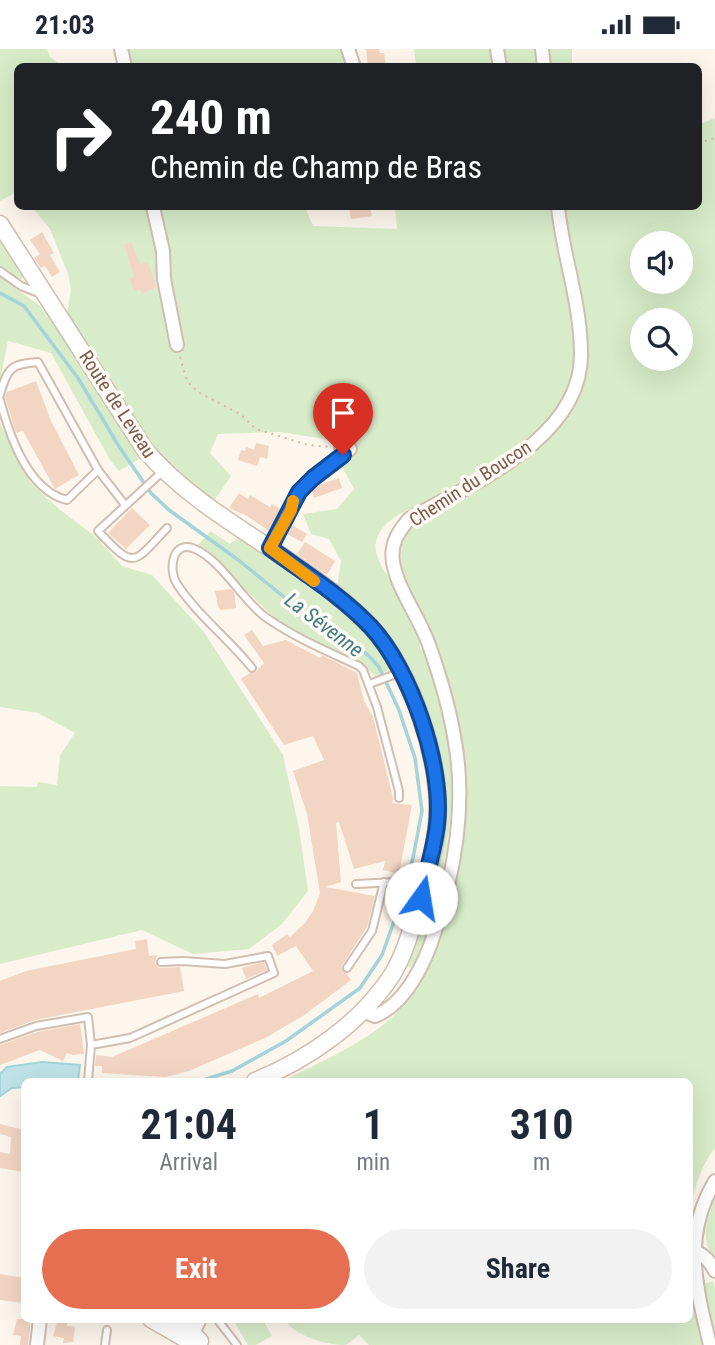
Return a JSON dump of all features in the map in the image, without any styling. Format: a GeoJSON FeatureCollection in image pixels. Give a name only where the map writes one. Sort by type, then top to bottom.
{"type":"FeatureCollection","features":[{"type":"Feature","properties":{"kind":"street"},"geometry":{"type":"LineString","coordinates":[[154,210],[163,251],[164,279],[177,345]]}},
{"type":"Feature","properties":{"kind":"street"},"geometry":{"type":"LineString","coordinates":[[549,210],[559,222]]}},
{"type":"Feature","properties":{"kind":"street","name":"Chemin du Boucon"},"geometry":{"type":"LineString","coordinates":[[363,1011],[375,1016],[393,1004],[407,989],[431,945],[440,916],[457,829],[460,787],[456,743],[429,645],[396,574],[393,544],[409,519],[504,465],[540,438],[561,413],[574,390],[580,371],[581,353],[574,293],[558,210]]}},
{"type":"Feature","properties":{"kind":"street","name":"Route de Leveau"},"geometry":{"type":"LineString","coordinates":[[0,224],[145,450],[164,471],[358,614],[383,641],[428,743],[437,786],[437,824],[417,887],[405,950],[398,964],[363,1011],[307,1054],[262,1078]]}},
{"type":"Feature","properties":{"kind":"street"},"geometry":{"type":"LineString","coordinates":[[270,548],[299,492],[350,449],[341,447]]}},
{"type":"Feature","properties":{"kind":"street"},"geometry":{"type":"LineString","coordinates":[[710,1345],[696,1287],[694,1251],[699,1218],[715,1181]]}},
{"type":"Feature","properties":{"kind":"street"},"geometry":{"type":"LineString","coordinates":[[694,1251],[701,1253],[715,1271]]}},
{"type":"Feature","properties":{"kind":"street"},"geometry":{"type":"LineString","coordinates":[[37,1345],[40,1323]]}},
{"type":"Feature","properties":{"kind":"street"},"geometry":{"type":"LineString","coordinates":[[162,1323],[198,1336]]}},
{"type":"Feature","properties":{"kind":"street"},"geometry":{"type":"LineString","coordinates":[[180,1323],[198,1336]]}},
{"type":"Feature","properties":{"kind":"lane"},"geometry":{"type":"LineString","coordinates":[[0,271],[21,286],[48,297]]}},
{"type":"Feature","properties":{"kind":"lane"},"geometry":{"type":"LineString","coordinates":[[98,470],[67,500],[48,492],[34,477],[6,422],[0,397],[9,370],[19,364],[38,362],[98,470],[125,505]]}},
{"type":"Feature","properties":{"kind":"lane"},"geometry":{"type":"LineString","coordinates":[[164,471],[98,531],[125,558],[132,560],[141,556],[167,528]]}},
{"type":"Feature","properties":{"kind":"lane"},"geometry":{"type":"LineString","coordinates":[[252,668],[233,645],[202,616],[174,579],[172,561],[180,550],[194,548],[216,566],[263,615],[288,632],[359,666],[369,684],[399,798]]}},
{"type":"Feature","properties":{"kind":"lane"},"geometry":{"type":"LineString","coordinates":[[369,684],[397,674]]}},
{"type":"Feature","properties":{"kind":"lane"},"geometry":{"type":"LineString","coordinates":[[356,884],[397,881],[417,887]]}},
{"type":"Feature","properties":{"kind":"lane"},"geometry":{"type":"LineString","coordinates":[[347,968],[372,931],[384,882]]}},
{"type":"Feature","properties":{"kind":"lane"},"geometry":{"type":"LineString","coordinates":[[91,1045],[130,1038],[274,972],[268,955],[225,964],[161,962]]}},
{"type":"Feature","properties":{"kind":"lane"},"geometry":{"type":"LineString","coordinates":[[0,1039],[36,1026],[88,1017],[91,1045],[88,1078]]}},
{"type":"Feature","properties":{"kind":"lane"},"geometry":{"type":"LineString","coordinates":[[220,1323],[237,1345]]}},
{"type":"Feature","properties":{"kind":"lane"},"geometry":{"type":"LineString","coordinates":[[105,1345],[107,1331]]}},
{"type":"Feature","properties":{"kind":"path"},"geometry":{"type":"LineString","coordinates":[[177,345],[187,381],[203,395],[240,414],[256,429],[307,445],[341,447]]}},
{"type":"Feature","properties":{"kind":"green space"},"geometry":{"type":"Polygon","coordinates":[[[0,49],[47,49],[50,57],[58,63],[14,63],[14,194],[0,201],[0,49]]]}},
{"type":"Feature","properties":{"kind":"green space"},"geometry":{"type":"Polygon","coordinates":[[[127,49],[346,49],[351,63],[125,63],[130,59],[127,49]]]}},
{"type":"Feature","properties":{"kind":"green space"},"geometry":{"type":"Polygon","coordinates":[[[414,49],[572,49],[572,63],[416,63],[414,49]]]}},
{"type":"Feature","properties":{"kind":"green space"},"geometry":{"type":"Polygon","coordinates":[[[715,118],[715,1148],[699,1177],[693,1196],[693,1078],[288,1078],[346,1049],[392,1018],[416,988],[446,922],[457,876],[465,818],[463,762],[442,676],[401,566],[400,549],[406,534],[424,517],[481,486],[473,480],[444,496],[402,513],[381,530],[376,540],[379,560],[413,616],[420,648],[426,656],[450,733],[455,787],[438,907],[425,943],[412,968],[408,966],[428,907],[444,810],[444,782],[429,716],[402,659],[383,628],[337,587],[341,561],[329,539],[311,534],[303,514],[337,509],[354,489],[340,463],[356,451],[352,443],[279,432],[218,434],[210,453],[231,476],[214,501],[185,480],[143,439],[67,313],[71,290],[68,274],[50,229],[34,210],[306,210],[313,226],[397,229],[395,210],[702,210],[702,123],[715,118]]]}},
{"type":"Feature","properties":{"kind":"green space"},"geometry":{"type":"Polygon","coordinates":[[[0,236],[25,274],[15,288],[40,306],[68,343],[141,458],[119,471],[110,460],[51,353],[8,341],[0,380],[0,236]]]}},
{"type":"Feature","properties":{"kind":"green space"},"geometry":{"type":"Polygon","coordinates":[[[0,424],[31,483],[59,509],[96,537],[122,566],[152,575],[204,632],[283,755],[299,828],[308,891],[282,924],[249,949],[193,954],[142,930],[0,964],[0,786],[37,787],[38,782],[57,785],[60,755],[75,733],[38,713],[0,707],[0,424]]]}},
{"type":"Feature","properties":{"kind":"green space"},"geometry":{"type":"Polygon","coordinates":[[[211,531],[230,544],[239,537],[361,625],[392,669],[375,676],[356,660],[302,636],[278,621],[198,545],[211,531]]]}},
{"type":"Feature","properties":{"kind":"green space"},"geometry":{"type":"Polygon","coordinates":[[[715,1199],[715,1256],[707,1243],[706,1229],[715,1199]]]}},
{"type":"Feature","properties":{"kind":"green space"},"geometry":{"type":"Polygon","coordinates":[[[713,1281],[715,1288],[715,1342],[703,1284],[713,1281]]]}},
{"type":"Feature","properties":{"kind":"green space"},"geometry":{"type":"Polygon","coordinates":[[[693,1299],[703,1345],[369,1345],[359,1335],[345,1345],[337,1345],[303,1335],[286,1323],[693,1323],[693,1299]]]}},
{"type":"Feature","properties":{"kind":"green space"},"geometry":{"type":"Polygon","coordinates":[[[235,1323],[265,1323],[272,1336],[256,1345],[248,1345],[235,1323]]]}},
{"type":"Feature","properties":{"kind":"water"},"geometry":{"type":"Polygon","coordinates":[[[42,1062],[80,1065],[78,1078],[21,1078],[21,1087],[12,1088],[0,1096],[0,1074],[7,1067],[42,1062]]]}},
{"type":"Feature","properties":{"kind":"building"},"geometry":{"type":"Polygon","coordinates":[[[366,49],[379,49],[380,53],[384,53],[385,63],[368,63],[366,49]]]}},
{"type":"Feature","properties":{"kind":"building"},"geometry":{"type":"Polygon","coordinates":[[[350,210],[371,210],[372,216],[351,219],[350,210]]]}},
{"type":"Feature","properties":{"kind":"building"},"geometry":{"type":"Polygon","coordinates":[[[42,232],[54,253],[50,255],[60,272],[52,277],[45,266],[41,268],[34,258],[40,254],[30,240],[42,232]]]}},
{"type":"Feature","properties":{"kind":"building"},"geometry":{"type":"Polygon","coordinates":[[[131,242],[140,264],[148,262],[156,287],[142,294],[140,289],[134,292],[130,279],[134,276],[124,245],[131,242]]]}},
{"type":"Feature","properties":{"kind":"building"},"geometry":{"type":"Polygon","coordinates":[[[36,381],[51,421],[79,475],[55,489],[23,431],[16,433],[5,397],[7,392],[36,381]]]}},
{"type":"Feature","properties":{"kind":"building"},"geometry":{"type":"Polygon","coordinates":[[[256,443],[269,446],[267,459],[260,457],[257,466],[238,460],[241,450],[245,451],[246,447],[254,450],[256,443]]]}},
{"type":"Feature","properties":{"kind":"building"},"geometry":{"type":"Polygon","coordinates":[[[339,478],[342,488],[314,498],[312,491],[319,485],[339,478]]]}},
{"type":"Feature","properties":{"kind":"building"},"geometry":{"type":"Polygon","coordinates":[[[239,493],[248,499],[250,495],[270,507],[272,504],[280,509],[269,531],[229,508],[239,493]]]}},
{"type":"Feature","properties":{"kind":"building"},"geometry":{"type":"Polygon","coordinates":[[[132,508],[150,525],[126,549],[108,533],[132,508]]]}},
{"type":"Feature","properties":{"kind":"building"},"geometry":{"type":"Polygon","coordinates":[[[292,525],[307,534],[302,542],[287,534],[292,525]]]}},
{"type":"Feature","properties":{"kind":"building"},"geometry":{"type":"Polygon","coordinates":[[[305,542],[335,561],[327,575],[297,554],[305,542]]]}},
{"type":"Feature","properties":{"kind":"building"},"geometry":{"type":"Polygon","coordinates":[[[230,589],[234,592],[236,608],[221,610],[215,591],[230,589]]]}},
{"type":"Feature","properties":{"kind":"building"},"geometry":{"type":"Polygon","coordinates":[[[252,630],[263,646],[286,640],[357,673],[364,701],[373,717],[392,803],[412,805],[399,874],[383,870],[385,861],[354,869],[339,822],[336,823],[341,882],[325,887],[375,896],[367,927],[341,967],[351,980],[303,1016],[265,1038],[189,1071],[165,1077],[102,1073],[102,1066],[95,1066],[96,1055],[112,1057],[258,994],[259,998],[313,971],[296,946],[277,956],[272,945],[287,934],[290,937],[305,923],[320,893],[307,814],[293,771],[324,760],[313,736],[284,745],[241,679],[255,673],[264,663],[244,635],[252,630]]]}},
{"type":"Feature","properties":{"kind":"building"},"geometry":{"type":"Polygon","coordinates":[[[147,939],[149,956],[157,955],[155,963],[159,968],[180,967],[184,991],[35,1020],[0,1033],[0,981],[26,971],[136,949],[135,941],[147,939]]]}},
{"type":"Feature","properties":{"kind":"building"},"geometry":{"type":"Polygon","coordinates":[[[264,962],[267,970],[246,979],[242,968],[264,962]]]}},
{"type":"Feature","properties":{"kind":"building"},"geometry":{"type":"Polygon","coordinates":[[[80,1024],[84,1054],[67,1053],[63,1061],[40,1050],[0,1065],[0,1045],[37,1032],[80,1024]]]}},
{"type":"Feature","properties":{"kind":"building"},"geometry":{"type":"Polygon","coordinates":[[[0,1124],[21,1129],[21,1172],[0,1168],[0,1152],[10,1154],[11,1137],[0,1134],[0,1124]]]}},
{"type":"Feature","properties":{"kind":"building"},"geometry":{"type":"Polygon","coordinates":[[[0,1274],[21,1278],[21,1303],[0,1300],[0,1274]]]}},
{"type":"Feature","properties":{"kind":"building"},"geometry":{"type":"Polygon","coordinates":[[[17,1319],[21,1319],[21,1323],[31,1323],[28,1345],[20,1345],[21,1336],[13,1335],[17,1319]]]}},
{"type":"Feature","properties":{"kind":"building"},"geometry":{"type":"Polygon","coordinates":[[[57,1323],[67,1323],[67,1326],[75,1327],[73,1342],[63,1343],[64,1338],[53,1336],[57,1323]]]}},
{"type":"Feature","properties":{"kind":"waterway","name":"La Sévenne"},"geometry":{"type":"LineString","coordinates":[[0,293],[24,306],[78,378],[151,493],[169,510],[237,559],[294,605],[368,655],[379,667],[399,710],[415,758],[422,811],[413,858],[382,955],[360,988],[286,1041],[232,1071],[210,1078]]}},
{"type":"Feature","properties":{"kind":"slow traffic"},"geometry":{"type":"LineString","coordinates":[[293,501],[291,510],[270,548],[314,581]]}},
{"type":"Feature","properties":{"kind":"route"},"geometry":{"type":"LineString","coordinates":[[343,455],[299,492],[270,548],[333,594],[371,627],[394,660],[421,718],[434,768],[438,803],[437,824],[421,898]]}}]}
